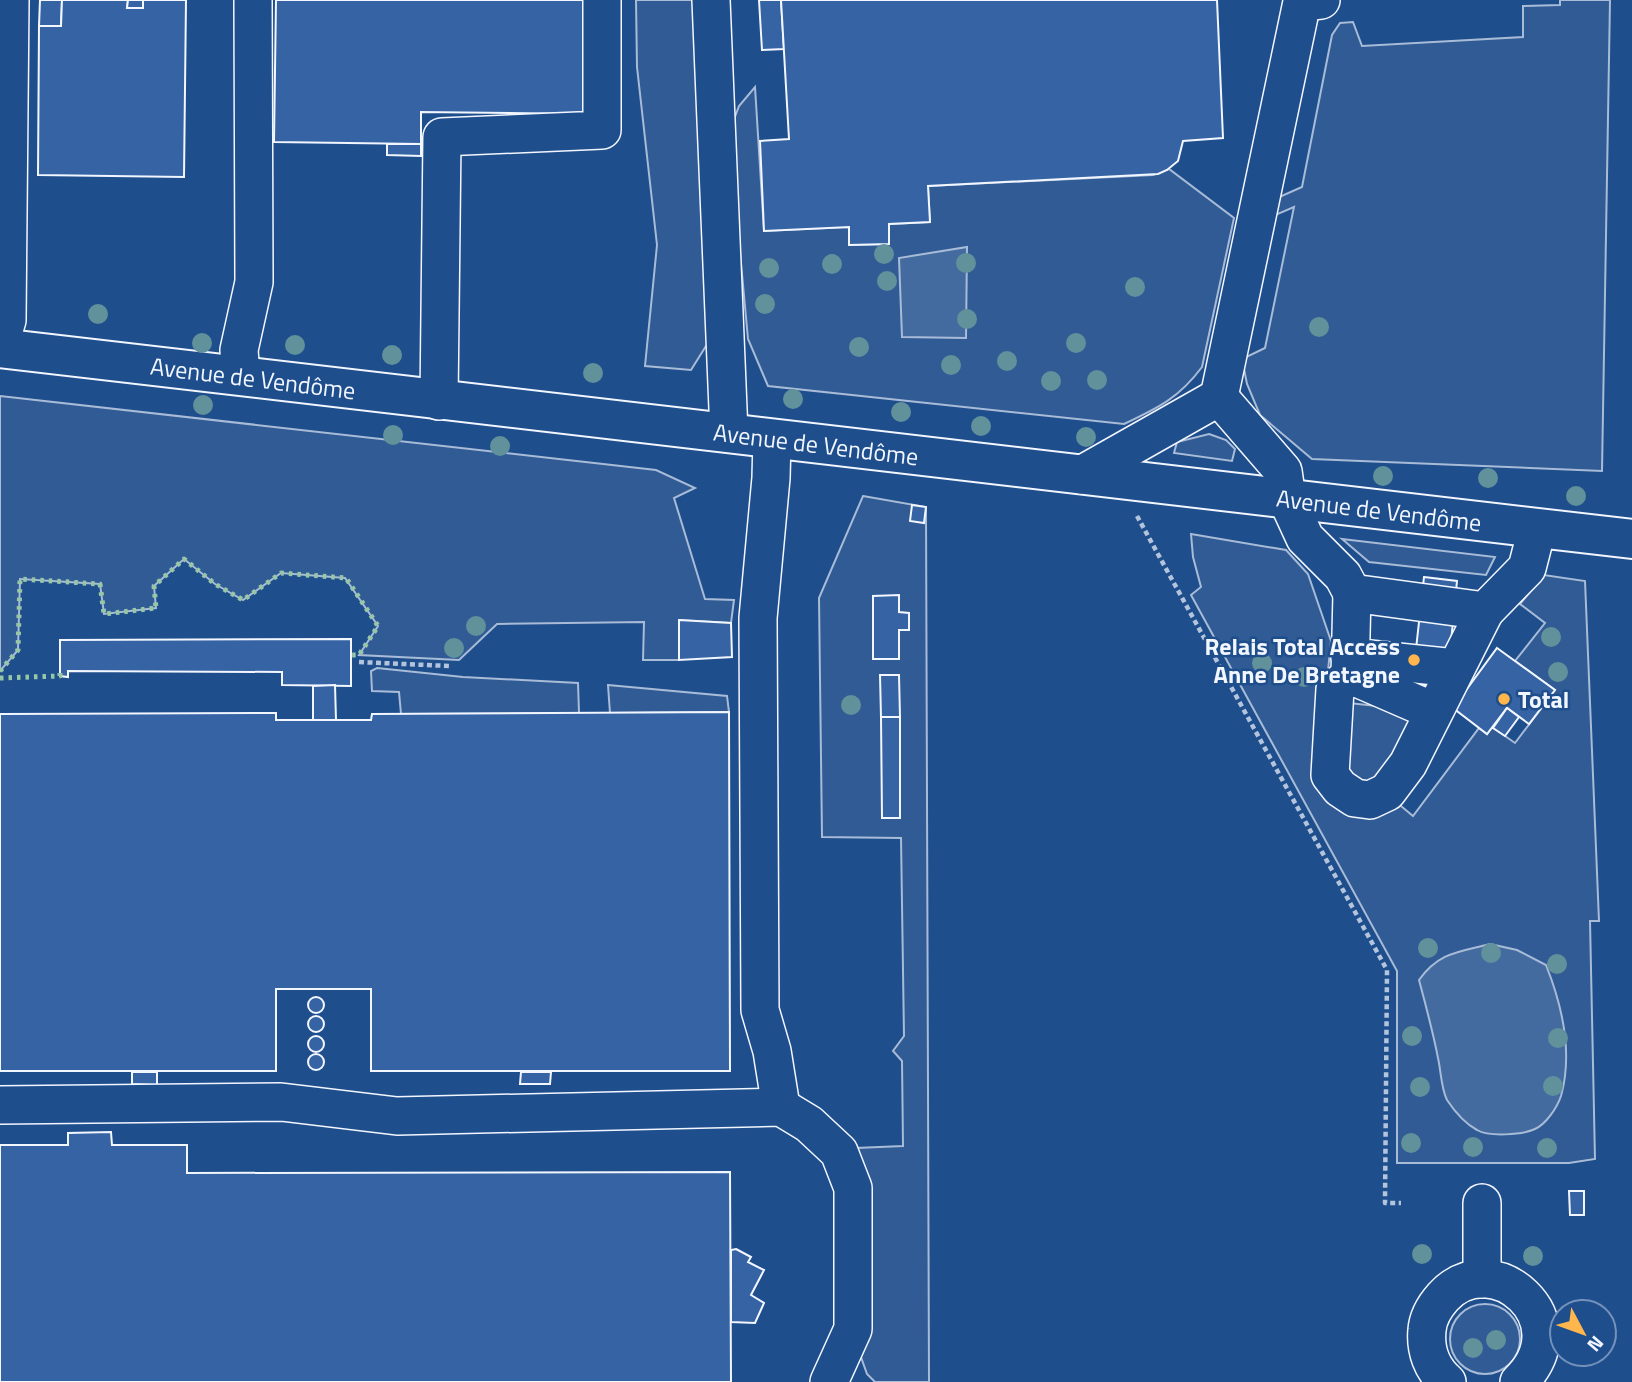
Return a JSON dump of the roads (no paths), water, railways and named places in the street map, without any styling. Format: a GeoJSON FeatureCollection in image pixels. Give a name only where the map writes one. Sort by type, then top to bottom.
{"type":"FeatureCollection","features":[{"type":"Feature","properties":{"kind":"main road","name":"Avenue de Vendôme"},"geometry":{"type":"LineString","coordinates":[[0,346],[439,401],[1632,539]]}},
{"type":"Feature","properties":{"kind":"street"},"geometry":{"type":"LineString","coordinates":[[0,346],[7,320],[10,0]]}},
{"type":"Feature","properties":{"kind":"street"},"geometry":{"type":"LineString","coordinates":[[241,376],[239,350],[254,282],[253,0]]}},
{"type":"Feature","properties":{"kind":"street"},"geometry":{"type":"LineString","coordinates":[[439,401],[442,137],[603,130],[602,0]]}},
{"type":"Feature","properties":{"kind":"street"},"geometry":{"type":"LineString","coordinates":[[711,0],[729,433]]}},
{"type":"Feature","properties":{"kind":"street"},"geometry":{"type":"LineString","coordinates":[[1098,477],[1219,397],[1302,2],[1321,0]]}},
{"type":"Feature","properties":{"kind":"street"},"geometry":{"type":"LineString","coordinates":[[1219,397],[1283,471],[1287,499],[1305,538],[1343,576],[1352,593],[1350,666],[1335,689],[1331,775],[1340,788],[1355,797],[1370,800],[1387,792],[1408,764],[1485,611],[1527,568],[1537,529]]}},
{"type":"Feature","properties":{"kind":"street"},"geometry":{"type":"LineString","coordinates":[[772,439],[758,618],[760,1010],[772,1051],[781,1107]]}},
{"type":"Feature","properties":{"kind":"street"},"geometry":{"type":"LineString","coordinates":[[1352,593],[1485,611]]}},
{"type":"Feature","properties":{"kind":"street"},"geometry":{"type":"LineString","coordinates":[[1350,666],[1455,668]]}},
{"type":"Feature","properties":{"kind":"street"},"geometry":{"type":"LineString","coordinates":[[1350,666],[1433,711]]}},
{"type":"Feature","properties":{"kind":"street"},"geometry":{"type":"LineString","coordinates":[[0,1105],[281,1102],[397,1116],[781,1107],[809,1124],[839,1152],[853,1188],[853,1329],[829,1382]]}},
{"type":"Feature","properties":{"kind":"street"},"geometry":{"type":"LineString","coordinates":[[1482,1203],[1482,1279]]}},
{"type":"Feature","properties":{"kind":"street"},"geometry":{"type":"LineString","coordinates":[[1447,1382],[1433,1365],[1426,1346],[1427,1327],[1433,1308],[1446,1293],[1463,1283],[1482,1279],[1517,1289],[1530,1302],[1538,1318],[1542,1336],[1534,1378]]}},
{"type":"Feature","properties":{"kind":"place","name":"Relais Total Access Anne De Bretagne"},"geometry":{"type":"Point","coordinates":[1414,660]}},
{"type":"Feature","properties":{"kind":"place","name":"Total"},"geometry":{"type":"Point","coordinates":[1504,699]}}]}
